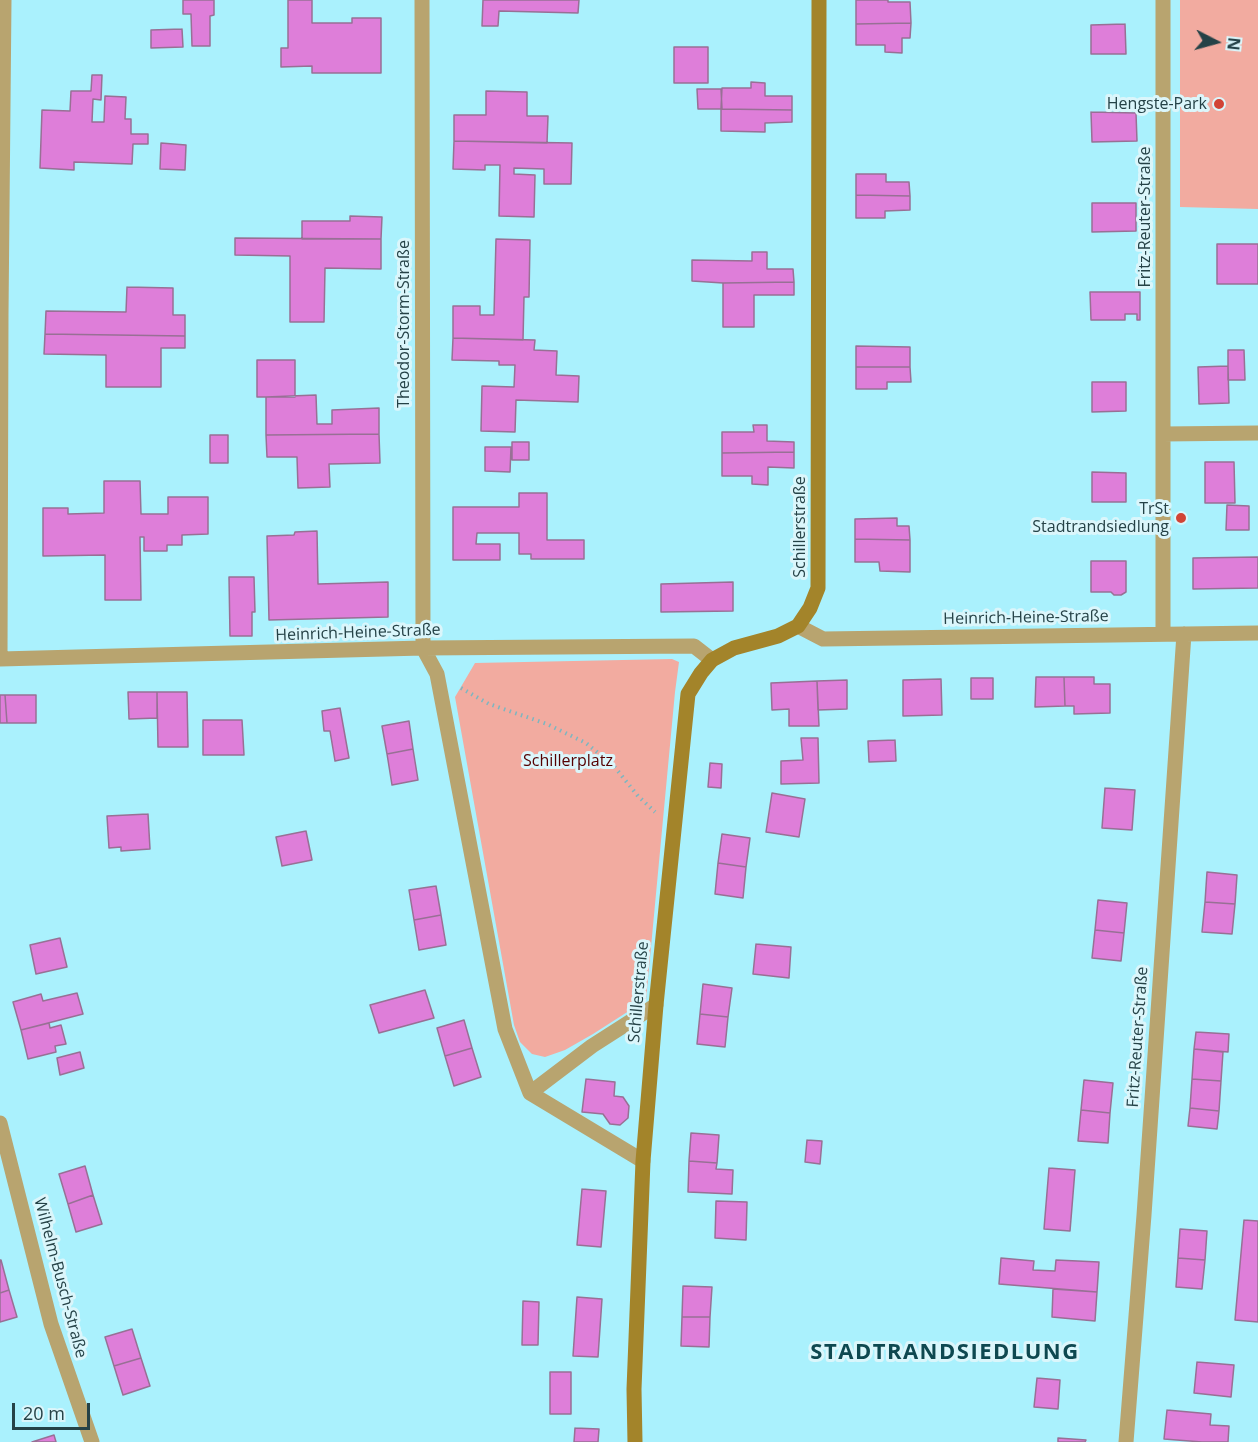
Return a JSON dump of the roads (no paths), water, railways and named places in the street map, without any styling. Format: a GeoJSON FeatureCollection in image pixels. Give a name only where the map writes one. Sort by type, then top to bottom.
{"type":"FeatureCollection","features":[{"type":"Feature","properties":{"kind":"street"},"geometry":{"type":"LineString","coordinates":[[0,659],[4,0]]}},
{"type":"Feature","properties":{"kind":"street","name":"Theodor-Storm-Straße"},"geometry":{"type":"LineString","coordinates":[[422,0],[423,648]]}},
{"type":"Feature","properties":{"kind":"street","name":"Schillerstraße"},"geometry":{"type":"LineString","coordinates":[[634,1442],[643,1161],[656,1005],[688,694],[712,660],[734,648],[778,636],[798,626],[810,608],[818,588],[819,0]]}},
{"type":"Feature","properties":{"kind":"street","name":"Fritz-Reuter-Straße"},"geometry":{"type":"LineString","coordinates":[[1163,0],[1163,633]]}},
{"type":"Feature","properties":{"kind":"street"},"geometry":{"type":"LineString","coordinates":[[1163,434],[1258,433]]}},
{"type":"Feature","properties":{"kind":"street","name":"Heinrich-Heine-Straße"},"geometry":{"type":"LineString","coordinates":[[798,626],[823,639],[1258,633]]}},
{"type":"Feature","properties":{"kind":"street","name":"Fritz-Reuter-Straße"},"geometry":{"type":"LineString","coordinates":[[1126,1442],[1184,634]]}},
{"type":"Feature","properties":{"kind":"street","name":"Heinrich-Heine-Straße"},"geometry":{"type":"LineString","coordinates":[[0,659],[423,648],[694,646],[712,660]]}},
{"type":"Feature","properties":{"kind":"street"},"geometry":{"type":"LineString","coordinates":[[423,648],[437,674],[506,1029],[530,1093],[643,1161]]}},
{"type":"Feature","properties":{"kind":"street"},"geometry":{"type":"LineString","coordinates":[[530,1093],[591,1046],[656,1005]]}},
{"type":"Feature","properties":{"kind":"street","name":"Wilhelm-Busch-Straße"},"geometry":{"type":"LineString","coordinates":[[0,1123],[51,1324],[92,1442]]}},
{"type":"Feature","properties":{"kind":"place","name":"Hengste-Park"},"geometry":{"type":"Point","coordinates":[1219,104]}},
{"type":"Feature","properties":{"kind":"place","name":"TrSt Stadtrandsiedlung"},"geometry":{"type":"Point","coordinates":[1181,518]}},
{"type":"Feature","properties":{"kind":"district","name":"STADTRANDSIEDLUNG"},"geometry":{"type":"Point","coordinates":[945,1353]}},
{"type":"Feature","properties":{"kind":"park label","name":"Schillerplatz"},"geometry":{"type":"Point","coordinates":[568,761]}}]}
